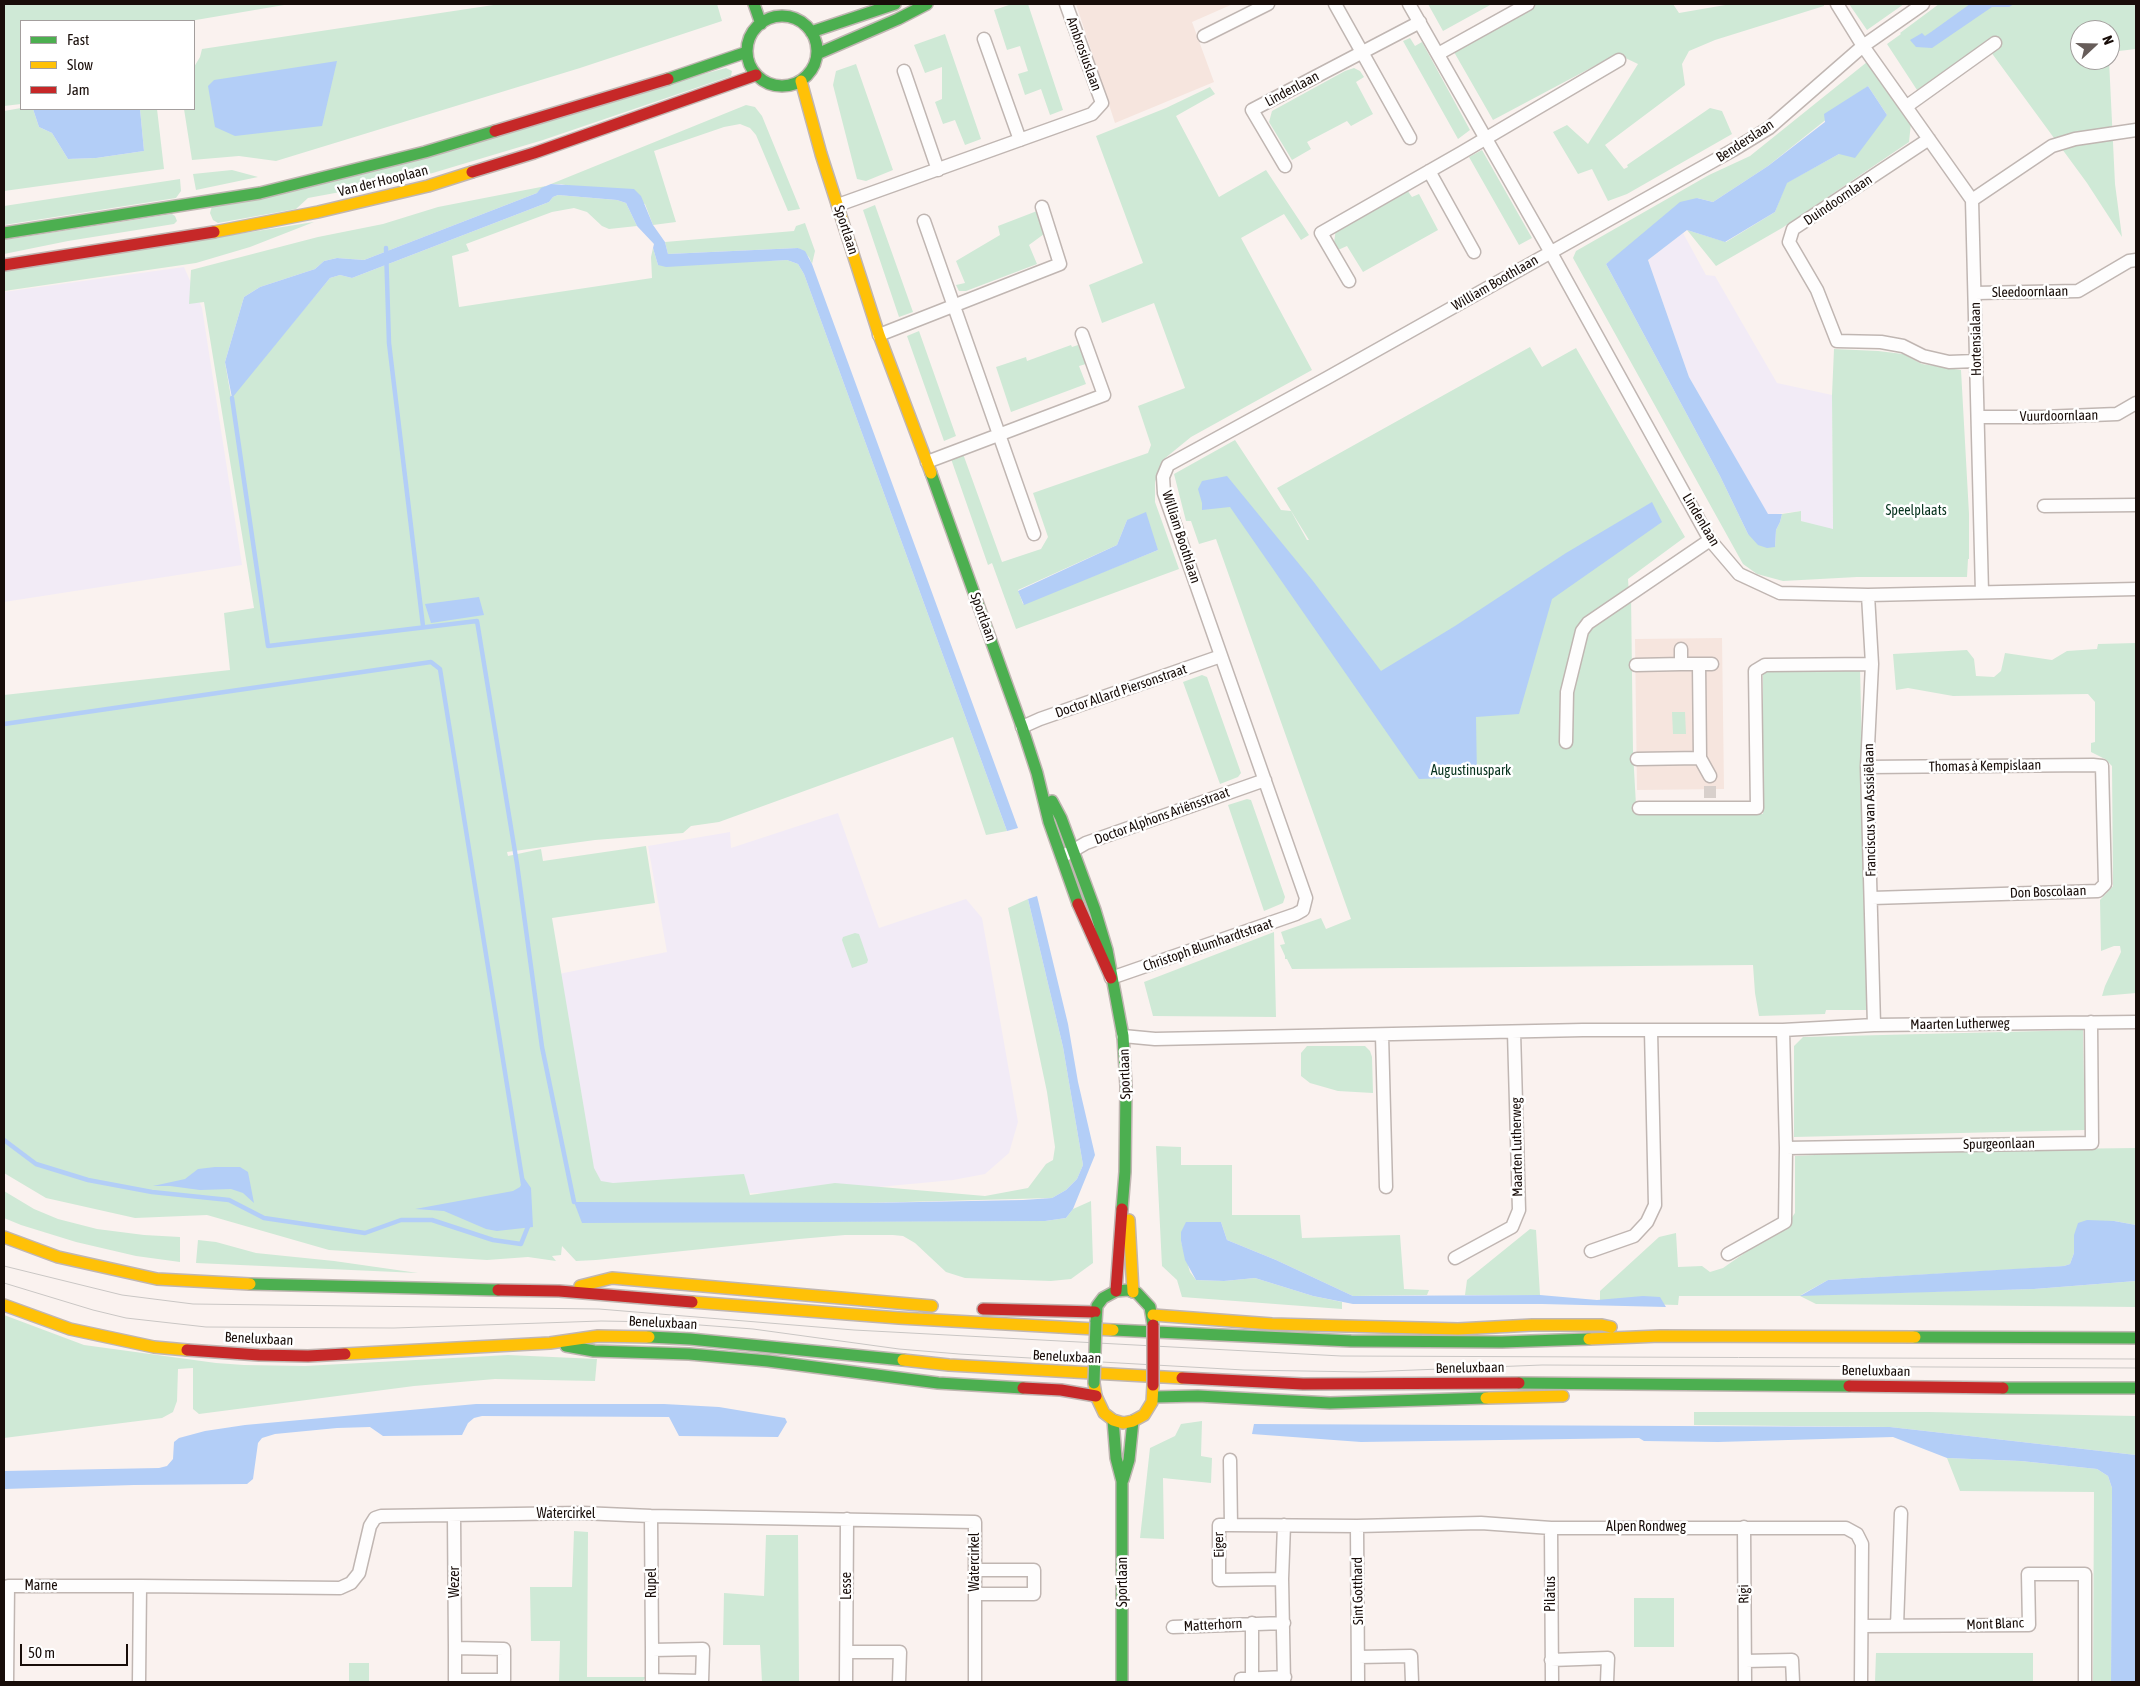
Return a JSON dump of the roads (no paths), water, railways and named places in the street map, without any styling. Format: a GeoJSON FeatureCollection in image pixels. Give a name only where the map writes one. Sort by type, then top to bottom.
{"type":"FeatureCollection","features":[{"type":"Feature","properties":{"kind":"main road"},"geometry":{"type":"LineString","coordinates":[[754,4],[760,24]]}},
{"type":"Feature","properties":{"kind":"main road"},"geometry":{"type":"LineString","coordinates":[[774,4],[779,16]]}},
{"type":"Feature","properties":{"kind":"main road"},"geometry":{"type":"LineString","coordinates":[[811,32],[895,4]]}},
{"type":"Feature","properties":{"kind":"main road"},"geometry":{"type":"LineString","coordinates":[[817,54],[898,20],[927,4]]}},
{"type":"Feature","properties":{"kind":"main road"},"geometry":{"type":"LineString","coordinates":[[779,16],[797,20],[811,32],[815,39],[817,54],[815,64],[809,74],[791,93],[765,82],[756,75],[750,64],[747,52],[748,42],[760,24],[779,16]]}},
{"type":"Feature","properties":{"kind":"main road","name":"Van der Hooplaan"},"geometry":{"type":"LineString","coordinates":[[4,234],[269,191],[425,152],[630,92],[747,52]]}},
{"type":"Feature","properties":{"kind":"main road","name":"Van der Hooplaan"},"geometry":{"type":"LineString","coordinates":[[4,265],[194,236],[280,220],[428,186],[534,153],[756,75]]}},
{"type":"Feature","properties":{"kind":"main road","name":"Sportlaan"},"geometry":{"type":"LineString","coordinates":[[801,81],[820,154],[879,335],[927,462],[1022,727],[1037,773],[1048,822],[1060,856],[1084,919],[1111,978]]}},
{"type":"Feature","properties":{"kind":"main road","name":"Sportlaan"},"geometry":{"type":"LineString","coordinates":[[791,93],[820,154]]}},
{"type":"Feature","properties":{"kind":"main road","name":"Sportlaan"},"geometry":{"type":"LineString","coordinates":[[1037,773],[1061,818],[1102,934],[1107,950],[1123,1036],[1126,1086],[1125,1172],[1116,1291]]}},
{"type":"Feature","properties":{"kind":"main road","name":"Sportlaan"},"geometry":{"type":"LineString","coordinates":[[1125,1172],[1134,1268],[1134,1292]]}},
{"type":"Feature","properties":{"kind":"main road","name":"Beneluxbaan"},"geometry":{"type":"LineString","coordinates":[[4,1237],[58,1257],[157,1278],[286,1286],[346,1285],[559,1291],[899,1318],[1235,1336],[1351,1341],[1502,1342],[1660,1336],[2136,1338]]}},
{"type":"Feature","properties":{"kind":"main road"},"geometry":{"type":"LineString","coordinates":[[559,1291],[612,1278],[945,1308]]}},
{"type":"Feature","properties":{"kind":"main road"},"geometry":{"type":"LineString","coordinates":[[1128,1290],[1134,1292],[1145,1300],[1153,1320],[1153,1391],[1144,1415],[1133,1421],[1123,1423],[1113,1420],[1104,1413],[1096,1396],[1094,1383],[1095,1317],[1097,1306],[1103,1298],[1116,1291],[1128,1290]]}},
{"type":"Feature","properties":{"kind":"main road","name":"Beneluxbaan"},"geometry":{"type":"LineString","coordinates":[[4,1305],[70,1329],[154,1347],[308,1356],[550,1343],[598,1336],[690,1339],[949,1365],[1303,1384],[1598,1382],[1970,1388],[2136,1388]]}},
{"type":"Feature","properties":{"kind":"main road"},"geometry":{"type":"LineString","coordinates":[[973,1308],[1095,1317]]}},
{"type":"Feature","properties":{"kind":"main road"},"geometry":{"type":"LineString","coordinates":[[1153,1320],[1458,1329],[1532,1325],[1602,1325],[1660,1336]]}},
{"type":"Feature","properties":{"kind":"main road"},"geometry":{"type":"LineString","coordinates":[[550,1343],[594,1351],[689,1354],[768,1361],[938,1383],[1061,1390],[1096,1396]]}},
{"type":"Feature","properties":{"kind":"main road"},"geometry":{"type":"LineString","coordinates":[[1153,1391],[1198,1396],[1340,1402],[1599,1395],[1659,1383]]}},
{"type":"Feature","properties":{"kind":"main road","name":"Sportlaan"},"geometry":{"type":"LineString","coordinates":[[1113,1420],[1116,1458],[1122,1481],[1122,1682]]}},
{"type":"Feature","properties":{"kind":"main road","name":"Sportlaan"},"geometry":{"type":"LineString","coordinates":[[1122,1481],[1130,1460],[1133,1421]]}},
{"type":"Feature","properties":{"kind":"street","name":"Ambrosiuslaan"},"geometry":{"type":"LineString","coordinates":[[838,205],[1092,114],[1102,103],[1066,4]]}},
{"type":"Feature","properties":{"kind":"street"},"geometry":{"type":"LineString","coordinates":[[1204,36],[1268,4]]}},
{"type":"Feature","properties":{"kind":"street"},"geometry":{"type":"LineString","coordinates":[[1335,4],[1410,138]]}},
{"type":"Feature","properties":{"kind":"street","name":"Lindenlaan"},"geometry":{"type":"LineString","coordinates":[[1410,4],[1550,251],[1710,540],[1739,574],[1780,592],[1868,595],[2136,589]]}},
{"type":"Feature","properties":{"kind":"street"},"geometry":{"type":"LineString","coordinates":[[1438,54],[1528,4]]}},
{"type":"Feature","properties":{"kind":"street"},"geometry":{"type":"LineString","coordinates":[[1837,4],[1863,46],[1972,200],[2052,146],[2075,139],[2136,130]]}},
{"type":"Feature","properties":{"kind":"street","name":"Benderslaan"},"geometry":{"type":"LineString","coordinates":[[1550,251],[1697,171],[1768,128],[1863,46],[1922,4]]}},
{"type":"Feature","properties":{"kind":"street","name":"Lindenlaan"},"geometry":{"type":"LineString","coordinates":[[1285,166],[1252,110],[1420,22]]}},
{"type":"Feature","properties":{"kind":"street"},"geometry":{"type":"LineString","coordinates":[[984,39],[1020,140]]}},
{"type":"Feature","properties":{"kind":"street"},"geometry":{"type":"LineString","coordinates":[[1907,106],[1995,43]]}},
{"type":"Feature","properties":{"kind":"street"},"geometry":{"type":"LineString","coordinates":[[1349,282],[1321,233],[1486,139],[1619,60]]}},
{"type":"Feature","properties":{"kind":"street"},"geometry":{"type":"LineString","coordinates":[[904,72],[938,170]]}},
{"type":"Feature","properties":{"kind":"street","name":"Duindoornlaan"},"geometry":{"type":"LineString","coordinates":[[1929,139],[1793,229],[1789,242],[1817,290],[1837,341],[1881,342],[1903,346],[1923,356],[1949,362],[1976,361]]}},
{"type":"Feature","properties":{"kind":"street"},"geometry":{"type":"LineString","coordinates":[[1428,172],[1474,252]]}},
{"type":"Feature","properties":{"kind":"street","name":"Hortensialaan"},"geometry":{"type":"LineString","coordinates":[[1972,200],[1982,592]]}},
{"type":"Feature","properties":{"kind":"street"},"geometry":{"type":"LineString","coordinates":[[879,335],[1060,264],[1042,208]]}},
{"type":"Feature","properties":{"kind":"street"},"geometry":{"type":"LineString","coordinates":[[924,221],[1034,534]]}},
{"type":"Feature","properties":{"kind":"street","name":"William Boothlaan"},"geometry":{"type":"LineString","coordinates":[[1303,910],[1306,898],[1164,493],[1162,477],[1168,465],[1337,373],[1550,251]]}},
{"type":"Feature","properties":{"kind":"street","name":"Sleedoornlaan"},"geometry":{"type":"LineString","coordinates":[[1975,293],[2078,291],[2129,261],[2136,260]]}},
{"type":"Feature","properties":{"kind":"street"},"geometry":{"type":"LineString","coordinates":[[927,462],[1104,395],[1082,334]]}},
{"type":"Feature","properties":{"kind":"street","name":"Vuurdoornlaan"},"geometry":{"type":"LineString","coordinates":[[1978,417],[2118,414],[2136,403]]}},
{"type":"Feature","properties":{"kind":"street"},"geometry":{"type":"LineString","coordinates":[[2044,506],[2136,505]]}},
{"type":"Feature","properties":{"kind":"street"},"geometry":{"type":"LineString","coordinates":[[1566,742],[1567,692],[1582,631],[1596,617],[1710,540]]}},
{"type":"Feature","properties":{"kind":"street","name":"Franciscus van Assisiëlaan"},"geometry":{"type":"LineString","coordinates":[[1868,595],[1872,664],[1867,767],[1874,1025]]}},
{"type":"Feature","properties":{"kind":"street"},"geometry":{"type":"LineString","coordinates":[[1681,649],[1681,664]]}},
{"type":"Feature","properties":{"kind":"street","name":"Doctor Allard Piersonstraat"},"geometry":{"type":"LineString","coordinates":[[1022,727],[1221,656]]}},
{"type":"Feature","properties":{"kind":"street"},"geometry":{"type":"LineString","coordinates":[[1699,664],[1700,758],[1710,776]]}},
{"type":"Feature","properties":{"kind":"street"},"geometry":{"type":"LineString","coordinates":[[1636,665],[1712,664]]}},
{"type":"Feature","properties":{"kind":"street"},"geometry":{"type":"LineString","coordinates":[[1639,808],[1710,803],[1757,808],[1755,672],[1765,665],[1872,664]]}},
{"type":"Feature","properties":{"kind":"street"},"geometry":{"type":"LineString","coordinates":[[1637,759],[1700,758]]}},
{"type":"Feature","properties":{"kind":"street","name":"Thomas à Kempislaan"},"geometry":{"type":"LineString","coordinates":[[1867,767],[2102,766]]}},
{"type":"Feature","properties":{"kind":"street","name":"Don Boscolaan"},"geometry":{"type":"LineString","coordinates":[[1872,898],[2098,891],[2105,884],[2102,766]]}},
{"type":"Feature","properties":{"kind":"street","name":"Doctor Alphons Ariënsstraat"},"geometry":{"type":"LineString","coordinates":[[1060,856],[1073,852],[1086,843],[1265,780]]}},
{"type":"Feature","properties":{"kind":"street","name":"Christoph Blumhardtstraat"},"geometry":{"type":"LineString","coordinates":[[1111,978],[1303,910]]}},
{"type":"Feature","properties":{"kind":"street","name":"Spurgeonlaan"},"geometry":{"type":"LineString","coordinates":[[1786,1148],[2092,1143],[2091,1022]]}},
{"type":"Feature","properties":{"kind":"street","name":"Maarten Lutherweg"},"geometry":{"type":"LineString","coordinates":[[1123,1036],[1155,1038],[1783,1030],[1874,1025],[2136,1022]]}},
{"type":"Feature","properties":{"kind":"street"},"geometry":{"type":"LineString","coordinates":[[1728,1254],[1785,1222],[1786,1148],[1783,1030]]}},
{"type":"Feature","properties":{"kind":"street"},"geometry":{"type":"LineString","coordinates":[[1591,1251],[1634,1236],[1647,1222],[1655,1205],[1651,1031]]}},
{"type":"Feature","properties":{"kind":"street","name":"Maarten Lutherweg"},"geometry":{"type":"LineString","coordinates":[[1455,1258],[1512,1227],[1519,1210],[1514,1032]]}},
{"type":"Feature","properties":{"kind":"street"},"geometry":{"type":"LineString","coordinates":[[1382,1035],[1386,1187]]}},
{"type":"Feature","properties":{"kind":"street","name":"Eiger"},"geometry":{"type":"LineString","coordinates":[[1230,1460],[1231,1525],[1219,1525],[1220,1580],[1282,1579]]}},
{"type":"Feature","properties":{"kind":"street","name":"Watercirkel"},"geometry":{"type":"LineString","coordinates":[[140,1586],[340,1588],[351,1583],[359,1573],[370,1526],[375,1518],[381,1516],[582,1513],[975,1522],[975,1682]]}},
{"type":"Feature","properties":{"kind":"street"},"geometry":{"type":"LineString","coordinates":[[1898,1626],[1901,1513]]}},
{"type":"Feature","properties":{"kind":"street","name":"Wezer"},"geometry":{"type":"LineString","coordinates":[[454,1516],[455,1680],[504,1680],[504,1649],[455,1648]]}},
{"type":"Feature","properties":{"kind":"street","name":"Rupel"},"geometry":{"type":"LineString","coordinates":[[651,1516],[652,1680],[702,1681],[703,1649],[652,1650]]}},
{"type":"Feature","properties":{"kind":"street","name":"Lesse"},"geometry":{"type":"LineString","coordinates":[[846,1682],[847,1519]]}},
{"type":"Feature","properties":{"kind":"street","name":"Alpen Rondweg"},"geometry":{"type":"LineString","coordinates":[[1231,1525],[1357,1526],[1481,1523],[1552,1528],[1846,1528],[1858,1534],[1862,1544],[1861,1682]]}},
{"type":"Feature","properties":{"kind":"street"},"geometry":{"type":"LineString","coordinates":[[1284,1525],[1282,1579],[1284,1680]]}},
{"type":"Feature","properties":{"kind":"street","name":"Sint Gotthard"},"geometry":{"type":"LineString","coordinates":[[1357,1526],[1358,1682]]}},
{"type":"Feature","properties":{"kind":"street","name":"Pilatus"},"geometry":{"type":"LineString","coordinates":[[1552,1528],[1552,1682]]}},
{"type":"Feature","properties":{"kind":"street","name":"Rigi"},"geometry":{"type":"LineString","coordinates":[[1744,1528],[1745,1682]]}},
{"type":"Feature","properties":{"kind":"street"},"geometry":{"type":"LineString","coordinates":[[975,1570],[1034,1570],[1034,1594],[975,1594]]}},
{"type":"Feature","properties":{"kind":"street","name":"Mont Blanc"},"geometry":{"type":"LineString","coordinates":[[1862,1626],[2029,1625],[2028,1574],[2085,1574],[2085,1682]]}},
{"type":"Feature","properties":{"kind":"street","name":"Marne"},"geometry":{"type":"LineString","coordinates":[[8,1682],[8,1586],[140,1586]]}},
{"type":"Feature","properties":{"kind":"street"},"geometry":{"type":"LineString","coordinates":[[139,1682],[140,1586]]}},
{"type":"Feature","properties":{"kind":"street","name":"Matterhorn"},"geometry":{"type":"LineString","coordinates":[[1252,1623],[1246,1680],[1284,1680]]}},
{"type":"Feature","properties":{"kind":"street","name":"Matterhorn"},"geometry":{"type":"LineString","coordinates":[[1173,1627],[1284,1623]]}},
{"type":"Feature","properties":{"kind":"street"},"geometry":{"type":"LineString","coordinates":[[846,1652],[900,1652],[899,1682]]}},
{"type":"Feature","properties":{"kind":"street"},"geometry":{"type":"LineString","coordinates":[[1358,1657],[1412,1656],[1412,1682]]}},
{"type":"Feature","properties":{"kind":"street"},"geometry":{"type":"LineString","coordinates":[[1551,1660],[1608,1658],[1607,1682]]}},
{"type":"Feature","properties":{"kind":"street"},"geometry":{"type":"LineString","coordinates":[[1745,1661],[1792,1660],[1793,1682]]}},
{"type":"Feature","properties":{"kind":"water"},"geometry":{"type":"Polygon","coordinates":[[[1970,4],[2014,4],[2009,7],[1992,7],[1932,48],[1916,47],[1910,40],[1922,33],[1925,36],[1970,4]]]}},
{"type":"Feature","properties":{"kind":"water"},"geometry":{"type":"Polygon","coordinates":[[[337,61],[322,126],[235,136],[215,127],[208,86],[214,80],[337,61]]]}},
{"type":"Feature","properties":{"kind":"water"},"geometry":{"type":"Polygon","coordinates":[[[1868,86],[1887,115],[1855,158],[1839,154],[1787,183],[1775,212],[1725,242],[1687,230],[1648,260],[1689,377],[1768,514],[1782,514],[1776,530],[1775,547],[1767,548],[1758,545],[1748,534],[1720,476],[1606,264],[1680,202],[1697,198],[1713,202],[1768,166],[1825,122],[1824,114],[1868,86]]]}},
{"type":"Feature","properties":{"kind":"water"},"geometry":{"type":"Polygon","coordinates":[[[33,110],[140,110],[144,151],[96,158],[68,159],[52,133],[39,127],[33,110]]]}},
{"type":"Feature","properties":{"kind":"water"},"geometry":{"type":"Polygon","coordinates":[[[551,184],[634,189],[641,196],[653,225],[665,242],[668,254],[798,248],[805,251],[812,264],[1018,828],[1007,831],[804,274],[798,264],[787,260],[666,267],[658,265],[653,248],[654,244],[637,226],[626,203],[617,200],[558,195],[549,202],[352,278],[340,275],[330,278],[232,398],[225,362],[244,297],[260,287],[315,269],[324,261],[337,258],[364,260],[537,193],[541,188],[551,184]]]}},
{"type":"Feature","properties":{"kind":"water"},"geometry":{"type":"Polygon","coordinates":[[[1227,476],[1313,581],[1381,671],[1455,626],[1566,553],[1652,502],[1662,522],[1552,599],[1519,714],[1476,717],[1477,777],[1419,779],[1230,507],[1202,510],[1198,489],[1202,481],[1227,476]]]}},
{"type":"Feature","properties":{"kind":"water"},"geometry":{"type":"Polygon","coordinates":[[[1146,512],[1158,550],[1024,605],[1018,591],[1117,545],[1127,520],[1146,512]]]}},
{"type":"Feature","properties":{"kind":"water"},"geometry":{"type":"Polygon","coordinates":[[[479,597],[484,615],[431,623],[425,604],[479,597]]]}},
{"type":"Feature","properties":{"kind":"water"},"geometry":{"type":"Polygon","coordinates":[[[1037,896],[1068,1024],[1078,1082],[1095,1155],[1073,1209],[1066,1218],[1045,1221],[582,1223],[574,1202],[868,1203],[1023,1200],[1052,1198],[1066,1190],[1077,1179],[1083,1165],[1063,1047],[1028,899],[1037,896]]]}},
{"type":"Feature","properties":{"kind":"water"},"geometry":{"type":"Polygon","coordinates":[[[240,1167],[248,1172],[254,1203],[243,1193],[231,1189],[200,1190],[153,1186],[185,1179],[198,1169],[240,1167]]]}},
{"type":"Feature","properties":{"kind":"water"},"geometry":{"type":"Polygon","coordinates":[[[524,1178],[531,1188],[533,1227],[497,1231],[486,1229],[444,1211],[415,1209],[513,1191],[520,1187],[524,1178]]]}},
{"type":"Feature","properties":{"kind":"water"},"geometry":{"type":"Polygon","coordinates":[[[2087,1220],[2114,1221],[2136,1225],[2136,1281],[2034,1289],[1800,1296],[1828,1280],[2064,1266],[2070,1264],[2074,1253],[2074,1235],[2078,1223],[2087,1220]]]}},
{"type":"Feature","properties":{"kind":"water"},"geometry":{"type":"Polygon","coordinates":[[[1186,1222],[1221,1222],[1227,1240],[1276,1260],[1353,1296],[1540,1295],[1597,1300],[1643,1296],[1660,1297],[1666,1307],[1542,1304],[1353,1304],[1313,1296],[1255,1278],[1224,1281],[1196,1280],[1185,1260],[1181,1241],[1181,1232],[1186,1222]]]}},
{"type":"Feature","properties":{"kind":"water"},"geometry":{"type":"Polygon","coordinates":[[[476,1404],[664,1404],[719,1407],[785,1418],[787,1422],[778,1437],[679,1436],[669,1417],[482,1416],[474,1418],[468,1423],[462,1435],[383,1436],[370,1427],[337,1428],[275,1434],[262,1438],[258,1443],[253,1479],[247,1484],[4,1489],[4,1471],[159,1468],[167,1466],[173,1459],[174,1442],[179,1438],[205,1431],[245,1425],[476,1404]]]}},
{"type":"Feature","properties":{"kind":"water"},"geometry":{"type":"Polygon","coordinates":[[[1254,1424],[1890,1427],[2136,1455],[2136,1682],[2111,1682],[2112,1488],[2108,1476],[2097,1469],[2021,1461],[1947,1458],[1893,1437],[1718,1442],[1644,1441],[1639,1438],[1361,1442],[1252,1434],[1254,1424]]]}},
{"type":"Feature","properties":{"kind":"waterway"},"geometry":{"type":"LineString","coordinates":[[386,248],[389,343],[423,626]]}},
{"type":"Feature","properties":{"kind":"waterway"},"geometry":{"type":"LineString","coordinates":[[232,398],[268,646],[477,621],[517,864],[542,1047],[574,1202]]}},
{"type":"Feature","properties":{"kind":"waterway"},"geometry":{"type":"LineString","coordinates":[[4,724],[431,662],[440,669],[523,1184]]}},
{"type":"Feature","properties":{"kind":"waterway"},"geometry":{"type":"LineString","coordinates":[[4,1140],[36,1164],[88,1180],[152,1192],[229,1200],[264,1218],[365,1233],[401,1220],[432,1220],[493,1240],[521,1244],[529,1224]]}},
{"type":"Feature","properties":{"kind":"tunnel"},"geometry":{"type":"LineString","coordinates":[[1710,776],[1710,798]]}},
{"type":"Feature","properties":{"kind":"tram line"},"geometry":{"type":"LineString","coordinates":[[4,1266],[122,1295],[193,1304],[599,1309],[854,1330],[1341,1356],[2136,1359]]}},
{"type":"Feature","properties":{"kind":"tram line"},"geometry":{"type":"LineString","coordinates":[[4,1283],[126,1318],[206,1327],[394,1328],[601,1321],[660,1322],[753,1329],[899,1349],[959,1354],[1244,1370],[1364,1372],[1542,1365],[2136,1368]]}},
{"type":"Feature","properties":{"kind":"park label","name":"Speelplaats"},"geometry":{"type":"Point","coordinates":[1916,511]}},
{"type":"Feature","properties":{"kind":"park label","name":"Augustinuspark"},"geometry":{"type":"Point","coordinates":[1471,771]}}]}
